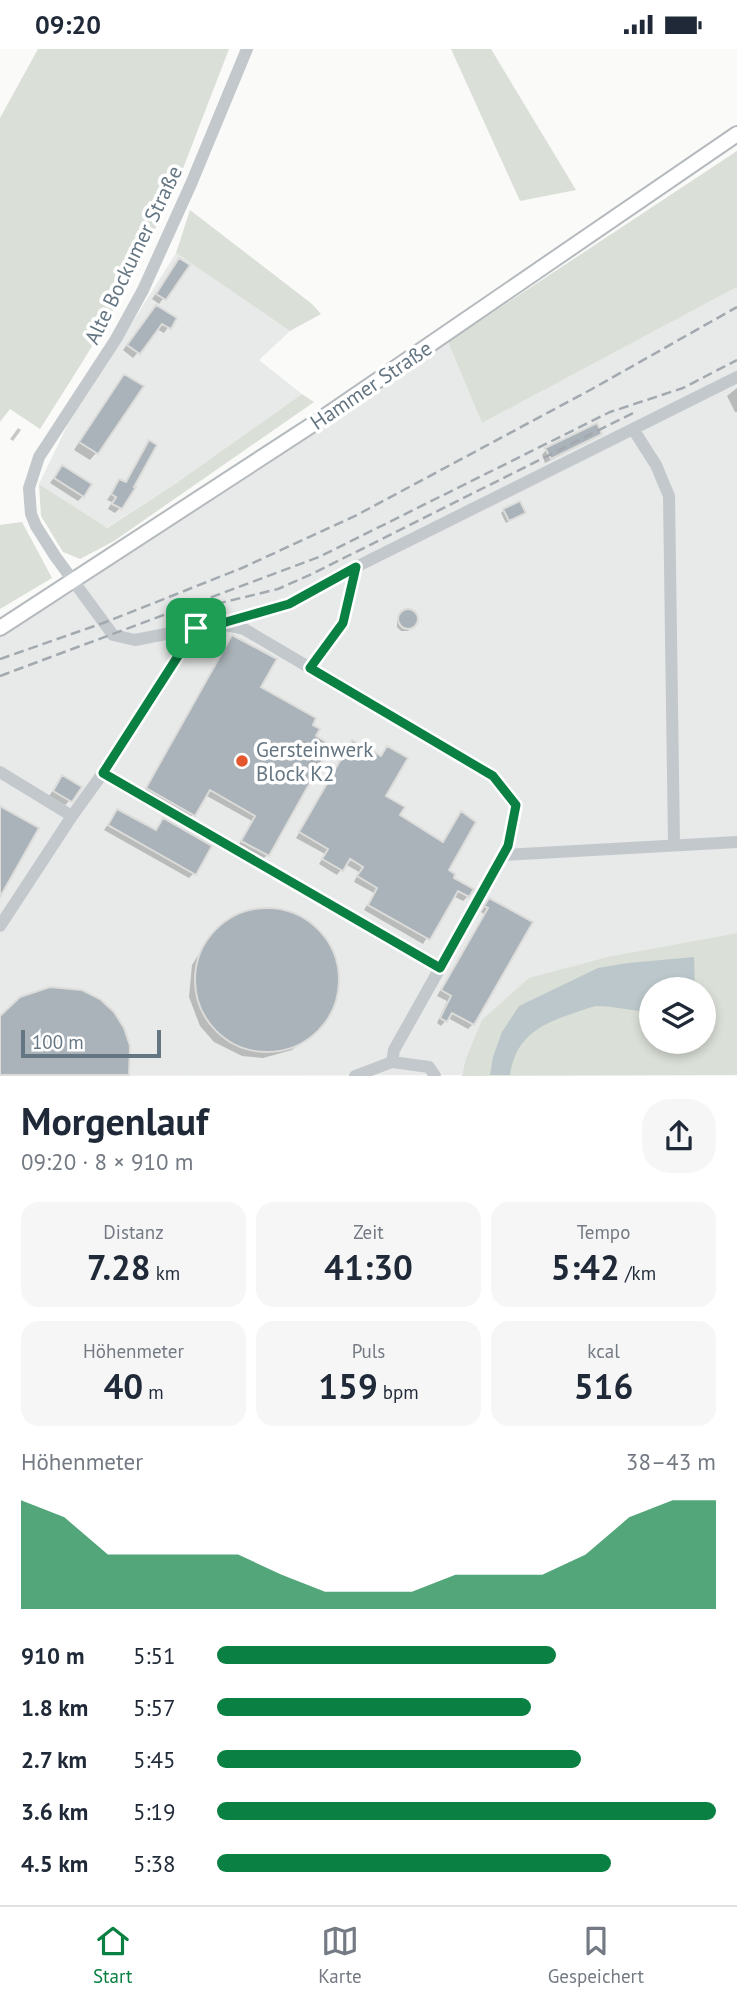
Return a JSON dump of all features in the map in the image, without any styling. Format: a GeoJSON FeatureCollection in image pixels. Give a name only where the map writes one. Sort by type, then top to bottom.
{"type":"FeatureCollection","features":[{"type":"Feature","properties":{"kind":"main road","name":"Hammer Straße"},"geometry":{"type":"LineString","coordinates":[[0,628],[151,527],[336,409],[737,134]]}},
{"type":"Feature","properties":{"kind":"street","name":"Alte Bockumer Straße"},"geometry":{"type":"LineString","coordinates":[[247,49],[191,184],[143,289],[116,339],[38,457],[32,473],[29,488],[31,514],[55,556],[113,635],[135,640],[219,624],[289,604],[356,567],[737,377]]}},
{"type":"Feature","properties":{"kind":"street"},"geometry":{"type":"LineString","coordinates":[[633,429],[656,465],[669,496],[674,844]]}},
{"type":"Feature","properties":{"kind":"street"},"geometry":{"type":"LineString","coordinates":[[310,668],[343,623],[356,567]]}},
{"type":"Feature","properties":{"kind":"street"},"geometry":{"type":"LineString","coordinates":[[219,624],[244,629],[493,776],[516,805],[508,846],[394,1050],[392,1062]]}},
{"type":"Feature","properties":{"kind":"street"},"geometry":{"type":"LineString","coordinates":[[0,926],[196,628]]}},
{"type":"Feature","properties":{"kind":"street"},"geometry":{"type":"LineString","coordinates":[[0,772],[72,815]]}},
{"type":"Feature","properties":{"kind":"street"},"geometry":{"type":"LineString","coordinates":[[103,773],[440,968]]}},
{"type":"Feature","properties":{"kind":"street"},"geometry":{"type":"LineString","coordinates":[[503,855],[737,842]]}},
{"type":"Feature","properties":{"kind":"street"},"geometry":{"type":"LineString","coordinates":[[355,1076],[392,1062],[429,1067],[435,1076]]}},
{"type":"Feature","properties":{"kind":"shaded area"},"geometry":{"type":"Polygon","coordinates":[[[38,49],[229,49],[172,197],[117,303],[40,429],[10,409],[0,422],[0,118],[38,49]]]}},
{"type":"Feature","properties":{"kind":"shaded area"},"geometry":{"type":"Polygon","coordinates":[[[451,49],[491,49],[576,190],[520,201],[451,49]]]}},
{"type":"Feature","properties":{"kind":"shaded area"},"geometry":{"type":"Polygon","coordinates":[[[737,151],[737,287],[482,423],[448,342],[737,151]]]}},
{"type":"Feature","properties":{"kind":"shaded area"},"geometry":{"type":"Polygon","coordinates":[[[190,210],[312,304],[321,314],[290,331],[176,253],[190,210]]]}},
{"type":"Feature","properties":{"kind":"shaded area"},"geometry":{"type":"Polygon","coordinates":[[[176,253],[290,331],[259,360],[302,394],[175,484],[106,528],[39,484],[68,424],[176,253]]]}},
{"type":"Feature","properties":{"kind":"shaded area"},"geometry":{"type":"Polygon","coordinates":[[[737,287],[737,933],[612,956],[465,1061],[462,1075],[0,1076],[0,632],[66,596],[448,342],[482,423],[737,287]]]}},
{"type":"Feature","properties":{"kind":"shaded area"},"geometry":{"type":"Polygon","coordinates":[[[302,394],[314,402],[114,541],[80,559],[63,552],[41,516],[39,484],[107,528],[175,484],[302,394]]]}},
{"type":"Feature","properties":{"kind":"shaded area"},"geometry":{"type":"Polygon","coordinates":[[[22,522],[52,578],[0,609],[0,525],[22,522]]]}},
{"type":"Feature","properties":{"kind":"shaded area"},"geometry":{"type":"Polygon","coordinates":[[[737,933],[737,1075],[462,1076],[465,1061],[482,1020],[529,978],[612,956],[737,933]]]}},
{"type":"Feature","properties":{"kind":"shaded area"},"geometry":{"type":"Polygon","coordinates":[[[694,957],[695,977],[639,977],[639,1011],[597,1006],[559,1018],[530,1035],[523,1043],[517,1052],[510,1075],[490,1075],[502,1032],[519,1006],[598,968],[694,957]]]}},
{"type":"Feature","properties":{"kind":"building"},"geometry":{"type":"Polygon","coordinates":[[[179,258],[190,265],[166,300],[156,294],[179,258]]]}},
{"type":"Feature","properties":{"kind":"building"},"geometry":{"type":"Polygon","coordinates":[[[156,305],[177,318],[171,329],[162,324],[140,354],[127,345],[156,305]]]}},
{"type":"Feature","properties":{"kind":"building"},"geometry":{"type":"Polygon","coordinates":[[[124,374],[144,386],[98,454],[79,442],[124,374]]]}},
{"type":"Feature","properties":{"kind":"building"},"geometry":{"type":"Polygon","coordinates":[[[597,423],[602,434],[551,459],[545,448],[597,423]]]}},
{"type":"Feature","properties":{"kind":"building"},"geometry":{"type":"Polygon","coordinates":[[[149,440],[157,445],[122,509],[112,504],[116,497],[111,494],[119,479],[126,482],[149,440]]]}},
{"type":"Feature","properties":{"kind":"building"},"geometry":{"type":"Polygon","coordinates":[[[62,465],[92,484],[84,497],[54,478],[62,465]]]}},
{"type":"Feature","properties":{"kind":"building"},"geometry":{"type":"Polygon","coordinates":[[[520,501],[526,513],[509,521],[503,509],[520,501]]]}},
{"type":"Feature","properties":{"kind":"building"},"geometry":{"type":"Polygon","coordinates":[[[408,609],[415,612],[418,619],[415,626],[408,629],[401,626],[398,619],[401,612],[408,609]]]}},
{"type":"Feature","properties":{"kind":"building","name":"Gersteinwerk Block K2"},"geometry":{"type":"Polygon","coordinates":[[[232,635],[277,659],[261,687],[316,718],[313,725],[320,729],[316,736],[331,745],[269,856],[241,841],[255,816],[210,790],[195,816],[146,788],[232,635]]]}},
{"type":"Feature","properties":{"kind":"building"},"geometry":{"type":"Polygon","coordinates":[[[352,740],[381,756],[387,746],[408,758],[386,796],[405,807],[400,815],[443,842],[461,811],[476,822],[449,870],[455,874],[454,878],[474,889],[469,897],[458,891],[430,940],[368,905],[377,888],[357,876],[363,867],[350,859],[343,871],[322,859],[328,849],[299,832],[352,740]]]}},
{"type":"Feature","properties":{"kind":"building"},"geometry":{"type":"Polygon","coordinates":[[[62,775],[82,787],[72,802],[53,791],[62,775]]]}},
{"type":"Feature","properties":{"kind":"building"},"geometry":{"type":"Polygon","coordinates":[[[0,806],[39,828],[0,897],[0,806]]]}},
{"type":"Feature","properties":{"kind":"building"},"geometry":{"type":"Polygon","coordinates":[[[117,809],[156,830],[163,818],[212,846],[196,875],[108,825],[117,809]]]}},
{"type":"Feature","properties":{"kind":"building"},"geometry":{"type":"Polygon","coordinates":[[[489,898],[533,922],[474,1025],[452,1013],[447,1022],[440,1018],[451,996],[441,990],[488,908],[484,906],[489,898]]]}},
{"type":"Feature","properties":{"kind":"building"},"geometry":{"type":"Polygon","coordinates":[[[267,908],[295,913],[318,929],[334,952],[339,980],[334,1008],[318,1031],[295,1047],[267,1052],[239,1047],[216,1031],[200,1008],[195,980],[200,952],[216,929],[239,913],[267,908]]]}},
{"type":"Feature","properties":{"kind":"building"},"geometry":{"type":"Polygon","coordinates":[[[50,987],[82,990],[100,999],[114,1012],[124,1028],[130,1046],[129,1075],[0,1075],[0,1016],[20,997],[50,987]]]}},
{"type":"Feature","properties":{"kind":"railway"},"geometry":{"type":"LineString","coordinates":[[0,659],[106,622],[242,568],[357,515],[592,389],[737,307]]}},
{"type":"Feature","properties":{"kind":"railway"},"geometry":{"type":"LineString","coordinates":[[0,676],[319,557],[610,412],[683,388],[737,360]]}},
{"type":"Feature","properties":{"kind":"railway"},"geometry":{"type":"LineString","coordinates":[[216,604],[278,589],[312,574],[635,412]]}},
{"type":"Feature","properties":{"kind":"place","name":"Gersteinwerk Block K2"},"geometry":{"type":"Point","coordinates":[242,761]}},
{"type":"Feature","properties":{"kind":"route"},"geometry":{"type":"LineString","coordinates":[[356,567],[343,623],[310,668],[493,776],[516,805],[508,846],[440,968],[103,773],[196,628],[289,604],[356,567]]}}]}
